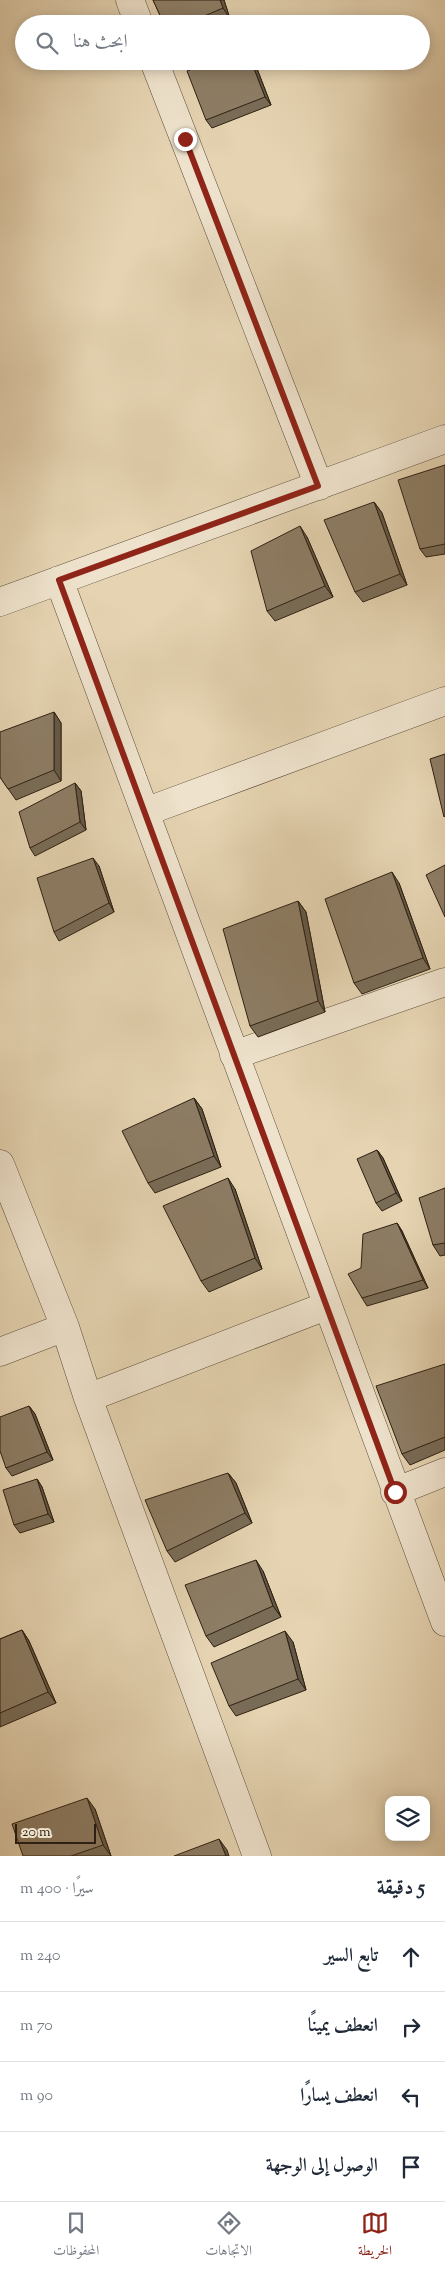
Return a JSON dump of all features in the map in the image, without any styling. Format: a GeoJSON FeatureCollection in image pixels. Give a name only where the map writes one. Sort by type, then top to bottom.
{"type":"FeatureCollection","features":[{"type":"Feature","properties":{"kind":"street"},"geometry":{"type":"LineString","coordinates":[[130,0],[136,15]]}},
{"type":"Feature","properties":{"kind":"street"},"geometry":{"type":"LineString","coordinates":[[157,70],[318,486]]}},
{"type":"Feature","properties":{"kind":"street"},"geometry":{"type":"LineString","coordinates":[[0,602],[445,439]]}},
{"type":"Feature","properties":{"kind":"street"},"geometry":{"type":"LineString","coordinates":[[59,580],[326,1306],[445,1622]]}},
{"type":"Feature","properties":{"kind":"street"},"geometry":{"type":"LineString","coordinates":[[145,812],[445,700]]}},
{"type":"Feature","properties":{"kind":"street"},"geometry":{"type":"LineString","coordinates":[[234,1055],[445,982]]}},
{"type":"Feature","properties":{"kind":"street"},"geometry":{"type":"LineString","coordinates":[[0,1164],[65,1327],[88,1398],[257,1856]]}},
{"type":"Feature","properties":{"kind":"street"},"geometry":{"type":"LineString","coordinates":[[88,1398],[326,1306]]}},
{"type":"Feature","properties":{"kind":"street"},"geometry":{"type":"LineString","coordinates":[[0,1352],[65,1327]]}},
{"type":"Feature","properties":{"kind":"street"},"geometry":{"type":"LineString","coordinates":[[395,1492],[445,1472]]}},
{"type":"Feature","properties":{"kind":"building"},"geometry":{"type":"Polygon","coordinates":[[[153,0],[220,0],[223,8],[207,15],[160,15],[153,0]]]}},
{"type":"Feature","properties":{"kind":"building"},"geometry":{"type":"Polygon","coordinates":[[[254,70],[265,97],[206,120],[187,71],[254,70]]]}},
{"type":"Feature","properties":{"kind":"building"},"geometry":{"type":"Polygon","coordinates":[[[445,465],[445,544],[420,549],[398,480],[445,465]]]}},
{"type":"Feature","properties":{"kind":"building"},"geometry":{"type":"Polygon","coordinates":[[[374,502],[400,574],[355,592],[324,520],[374,502]]]}},
{"type":"Feature","properties":{"kind":"building"},"geometry":{"type":"Polygon","coordinates":[[[300,526],[325,586],[267,611],[251,551],[300,526]]]}},
{"type":"Feature","properties":{"kind":"building"},"geometry":{"type":"Polygon","coordinates":[[[54,712],[54,770],[8,789],[0,777],[0,732],[54,712]]]}},
{"type":"Feature","properties":{"kind":"building"},"geometry":{"type":"Polygon","coordinates":[[[445,754],[445,816],[444,817],[430,759],[445,754]]]}},
{"type":"Feature","properties":{"kind":"building"},"geometry":{"type":"Polygon","coordinates":[[[75,783],[80,822],[30,848],[19,812],[75,783]]]}},
{"type":"Feature","properties":{"kind":"building"},"geometry":{"type":"Polygon","coordinates":[[[93,858],[109,903],[54,932],[37,878],[93,858]]]}},
{"type":"Feature","properties":{"kind":"building"},"geometry":{"type":"Polygon","coordinates":[[[445,865],[445,917],[426,875],[445,865]]]}},
{"type":"Feature","properties":{"kind":"building"},"geometry":{"type":"Polygon","coordinates":[[[392,872],[423,958],[354,983],[325,899],[392,872]]]}},
{"type":"Feature","properties":{"kind":"building"},"geometry":{"type":"Polygon","coordinates":[[[298,901],[318,1001],[250,1026],[223,929],[298,901]]]}},
{"type":"Feature","properties":{"kind":"building"},"geometry":{"type":"Polygon","coordinates":[[[194,1098],[214,1156],[148,1183],[122,1131],[194,1098]]]}},
{"type":"Feature","properties":{"kind":"building"},"geometry":{"type":"Polygon","coordinates":[[[377,1150],[396,1193],[376,1203],[357,1159],[377,1150]]]}},
{"type":"Feature","properties":{"kind":"building"},"geometry":{"type":"Polygon","coordinates":[[[228,1178],[255,1258],[201,1281],[163,1206],[228,1178]]]}},
{"type":"Feature","properties":{"kind":"building"},"geometry":{"type":"Polygon","coordinates":[[[445,1188],[445,1243],[433,1245],[419,1198],[445,1188]]]}},
{"type":"Feature","properties":{"kind":"building"},"geometry":{"type":"Polygon","coordinates":[[[397,1223],[423,1280],[362,1298],[348,1274],[361,1268],[363,1234],[397,1223]]]}},
{"type":"Feature","properties":{"kind":"building"},"geometry":{"type":"Polygon","coordinates":[[[445,1364],[445,1437],[402,1454],[376,1386],[445,1364]]]}},
{"type":"Feature","properties":{"kind":"building"},"geometry":{"type":"Polygon","coordinates":[[[29,1406],[47,1452],[6,1468],[0,1451],[0,1417],[29,1406]]]}},
{"type":"Feature","properties":{"kind":"building"},"geometry":{"type":"Polygon","coordinates":[[[228,1473],[245,1513],[167,1551],[145,1500],[228,1473]]]}},
{"type":"Feature","properties":{"kind":"building"},"geometry":{"type":"Polygon","coordinates":[[[37,1479],[48,1514],[14,1525],[3,1490],[37,1479]]]}},
{"type":"Feature","properties":{"kind":"building"},"geometry":{"type":"Polygon","coordinates":[[[256,1560],[273,1606],[206,1636],[185,1585],[256,1560]]]}},
{"type":"Feature","properties":{"kind":"building"},"geometry":{"type":"Polygon","coordinates":[[[22,1630],[48,1692],[0,1713],[0,1639],[22,1630]]]}},
{"type":"Feature","properties":{"kind":"building"},"geometry":{"type":"Polygon","coordinates":[[[285,1631],[298,1679],[229,1706],[211,1663],[285,1631]]]}},
{"type":"Feature","properties":{"kind":"building"},"geometry":{"type":"Polygon","coordinates":[[[87,1798],[103,1845],[71,1856],[23,1856],[12,1824],[87,1798]]]}},
{"type":"Feature","properties":{"kind":"building"},"geometry":{"type":"Polygon","coordinates":[[[219,1839],[226,1856],[174,1856],[219,1839]]]}},
{"type":"Feature","properties":{"kind":"route"},"geometry":{"type":"LineString","coordinates":[[185,139],[318,486],[59,580],[395,1492]]}}]}
